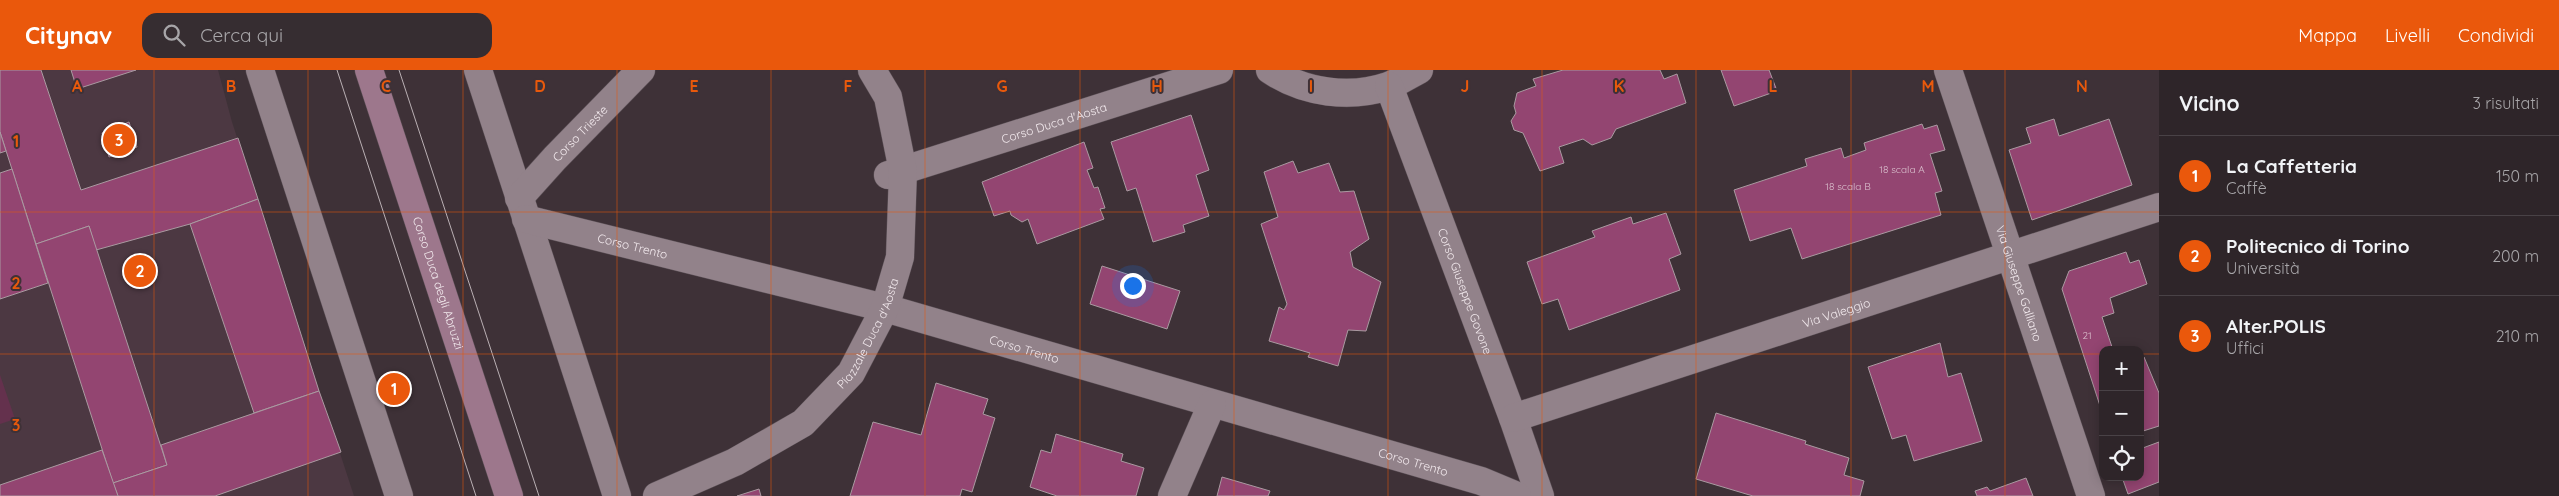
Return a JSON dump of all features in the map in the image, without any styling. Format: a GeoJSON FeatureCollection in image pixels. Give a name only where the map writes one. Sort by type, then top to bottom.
{"type":"FeatureCollection","features":[{"type":"Feature","properties":{"kind":"main road","name":"Corso Duca degli Abruzzi"},"geometry":{"type":"LineString","coordinates":[[369,70],[509,496]]}},
{"type":"Feature","properties":{"kind":"street"},"geometry":{"type":"LineString","coordinates":[[260,70],[399,496]]}},
{"type":"Feature","properties":{"kind":"street"},"geometry":{"type":"LineString","coordinates":[[478,70],[617,496]]}},
{"type":"Feature","properties":{"kind":"street","name":"Corso Trieste"},"geometry":{"type":"LineString","coordinates":[[523,208],[555,158],[641,70]]}},
{"type":"Feature","properties":{"kind":"street","name":"Piazzale Duca d'Aosta"},"geometry":{"type":"LineString","coordinates":[[657,496],[735,462],[803,423],[851,373],[885,308],[900,257],[896,173],[888,97],[872,70]]}},
{"type":"Feature","properties":{"kind":"street","name":"Corso Duca d'Aosta"},"geometry":{"type":"LineString","coordinates":[[896,173],[1219,70]]}},
{"type":"Feature","properties":{"kind":"street"},"geometry":{"type":"LineString","coordinates":[[1270,70],[1284,79],[1317,90],[1353,93],[1389,86],[1419,70]]}},
{"type":"Feature","properties":{"kind":"street","name":"Via Giuseppe Galliano"},"geometry":{"type":"LineString","coordinates":[[1948,70],[2092,496]]}},
{"type":"Feature","properties":{"kind":"street","name":"Corso Giuseppe Govone"},"geometry":{"type":"LineString","coordinates":[[1389,86],[1513,418],[1540,496]]}},
{"type":"Feature","properties":{"kind":"street","name":"Via Valeggio"},"geometry":{"type":"LineString","coordinates":[[1513,418],[2159,207]]}},
{"type":"Feature","properties":{"kind":"street","name":"Corso Trento"},"geometry":{"type":"LineString","coordinates":[[523,208],[885,308],[1481,482],[1517,496]]}},
{"type":"Feature","properties":{"kind":"street"},"geometry":{"type":"LineString","coordinates":[[1172,496],[1212,404]]}},
{"type":"Feature","properties":{"kind":"shaded area"},"geometry":{"type":"Polygon","coordinates":[[[0,70],[218,70],[232,122],[354,496],[0,496],[0,70]]]}},
{"type":"Feature","properties":{"kind":"shaded area"},"geometry":{"type":"Polygon","coordinates":[[[0,375],[15,419],[0,424],[0,375]]]}},
{"type":"Feature","properties":{"kind":"building"},"geometry":{"type":"Polygon","coordinates":[[[0,70],[41,70],[81,190],[238,138],[258,199],[190,224],[96,250],[89,226],[36,244],[0,132],[0,70]]]}},
{"type":"Feature","properties":{"kind":"building"},"geometry":{"type":"Polygon","coordinates":[[[71,70],[136,70],[77,89],[71,70]]]}},
{"type":"Feature","properties":{"kind":"building"},"geometry":{"type":"Polygon","coordinates":[[[1563,70],[1660,70],[1664,79],[1677,74],[1686,103],[1616,129],[1611,138],[1592,145],[1583,139],[1559,147],[1564,163],[1540,171],[1523,133],[1514,130],[1511,121],[1516,113],[1514,106],[1517,93],[1536,86],[1533,79],[1563,70]]]}},
{"type":"Feature","properties":{"kind":"building"},"geometry":{"type":"Polygon","coordinates":[[[1721,70],[1769,70],[1777,91],[1734,106],[1721,70]]]}},
{"type":"Feature","properties":{"kind":"building"},"geometry":{"type":"Polygon","coordinates":[[[1191,115],[1209,170],[1196,175],[1209,216],[1183,225],[1185,232],[1153,242],[1136,188],[1127,191],[1111,142],[1191,115]]]}},
{"type":"Feature","properties":{"kind":"building"},"geometry":{"type":"Polygon","coordinates":[[[2054,119],[2059,136],[2109,119],[2132,185],[2032,220],[2009,150],[2031,143],[2026,128],[2054,119]]]}},
{"type":"Feature","properties":{"kind":"building"},"geometry":{"type":"Polygon","coordinates":[[[129,122],[137,147],[109,157],[102,133],[129,122]]]}},
{"type":"Feature","properties":{"kind":"building"},"geometry":{"type":"Polygon","coordinates":[[[1922,124],[1924,129],[1937,125],[1945,150],[1930,154],[1942,191],[1935,193],[1941,215],[1802,259],[1791,228],[1750,241],[1734,190],[1807,166],[1805,159],[1841,148],[1844,158],[1866,150],[1864,143],[1922,124]]]}},
{"type":"Feature","properties":{"kind":"building"},"geometry":{"type":"Polygon","coordinates":[[[0,132],[6,151],[0,153],[0,132]]]}},
{"type":"Feature","properties":{"kind":"building"},"geometry":{"type":"Polygon","coordinates":[[[1084,142],[1093,168],[1087,170],[1094,188],[1098,187],[1105,208],[1100,209],[1104,219],[1037,244],[1028,219],[1022,222],[1011,215],[1010,211],[994,216],[982,182],[1084,142]]]}},
{"type":"Feature","properties":{"kind":"building"},"geometry":{"type":"Polygon","coordinates":[[[1293,161],[1298,173],[1329,163],[1340,192],[1354,191],[1369,239],[1350,252],[1353,267],[1381,282],[1366,331],[1348,330],[1338,366],[1308,357],[1310,353],[1269,341],[1279,307],[1284,310],[1287,304],[1261,224],[1278,217],[1264,172],[1293,161]]]}},
{"type":"Feature","properties":{"kind":"building"},"geometry":{"type":"Polygon","coordinates":[[[12,169],[48,283],[0,299],[0,173],[12,169]]]}},
{"type":"Feature","properties":{"kind":"building"},"geometry":{"type":"Polygon","coordinates":[[[258,199],[319,391],[254,413],[190,224],[258,199]]]}},
{"type":"Feature","properties":{"kind":"building"},"geometry":{"type":"Polygon","coordinates":[[[1666,213],[1681,254],[1669,259],[1680,290],[1569,330],[1558,299],[1542,304],[1527,262],[1595,237],[1592,231],[1631,217],[1633,224],[1666,213]]]}},
{"type":"Feature","properties":{"kind":"building"},"geometry":{"type":"Polygon","coordinates":[[[89,226],[167,465],[113,483],[36,244],[89,226]]]}},
{"type":"Feature","properties":{"kind":"building"},"geometry":{"type":"Polygon","coordinates":[[[2126,252],[2130,263],[2139,260],[2147,284],[2110,298],[2114,313],[2102,317],[2112,346],[2099,346],[2099,403],[2062,289],[2069,271],[2126,252]]]}},
{"type":"Feature","properties":{"kind":"building"},"geometry":{"type":"Polygon","coordinates":[[[1102,266],[1180,291],[1167,329],[1090,304],[1102,266]]]}},
{"type":"Feature","properties":{"kind":"building"},"geometry":{"type":"Polygon","coordinates":[[[1940,343],[1948,377],[1961,373],[1982,441],[1914,461],[1906,435],[1892,439],[1868,367],[1940,343]]]}},
{"type":"Feature","properties":{"kind":"building"},"geometry":{"type":"Polygon","coordinates":[[[2144,357],[2159,393],[2159,426],[2144,431],[2144,357]]]}},
{"type":"Feature","properties":{"kind":"building"},"geometry":{"type":"Polygon","coordinates":[[[936,383],[988,399],[983,414],[995,418],[972,492],[962,489],[960,496],[850,496],[873,422],[921,435],[936,383]]]}},
{"type":"Feature","properties":{"kind":"building"},"geometry":{"type":"Polygon","coordinates":[[[319,391],[341,452],[215,496],[118,496],[113,483],[167,465],[161,445],[319,391]]]}},
{"type":"Feature","properties":{"kind":"building"},"geometry":{"type":"Polygon","coordinates":[[[1716,413],[1806,441],[1805,444],[1849,458],[1844,475],[1864,481],[1860,496],[1753,496],[1696,479],[1716,413]]]}},
{"type":"Feature","properties":{"kind":"building"},"geometry":{"type":"Polygon","coordinates":[[[1056,434],[1123,454],[1121,461],[1144,468],[1136,496],[1057,496],[1030,487],[1041,450],[1051,453],[1056,434]]]}},
{"type":"Feature","properties":{"kind":"building"},"geometry":{"type":"Polygon","coordinates":[[[2159,442],[2159,482],[2128,494],[2123,481],[2144,481],[2144,448],[2159,442]]]}},
{"type":"Feature","properties":{"kind":"building"},"geometry":{"type":"Polygon","coordinates":[[[102,450],[118,496],[0,496],[0,485],[102,450]]]}},
{"type":"Feature","properties":{"kind":"building"},"geometry":{"type":"Polygon","coordinates":[[[1222,477],[1270,491],[1268,496],[1217,496],[1222,477]]]}},
{"type":"Feature","properties":{"kind":"building"},"geometry":{"type":"Polygon","coordinates":[[[2026,478],[2033,496],[1977,496],[1975,491],[1987,487],[1990,491],[2026,478]]]}},
{"type":"Feature","properties":{"kind":"building"},"geometry":{"type":"Polygon","coordinates":[[[759,489],[761,496],[737,496],[759,489]]]}},
{"type":"Feature","properties":{"kind":"tram line"},"geometry":{"type":"LineString","coordinates":[[337,70],[476,496]]}},
{"type":"Feature","properties":{"kind":"tram line"},"geometry":{"type":"LineString","coordinates":[[399,70],[539,496]]}},
{"type":"Feature","properties":{"kind":"place","name":"Alter.POLIS"},"geometry":{"type":"Point","coordinates":[119,140]}},
{"type":"Feature","properties":{"kind":"place","name":"Politecnico di Torino"},"geometry":{"type":"Point","coordinates":[140,271]}},
{"type":"Feature","properties":{"kind":"place","name":"La Caffetteria"},"geometry":{"type":"Point","coordinates":[394,389]}}]}
